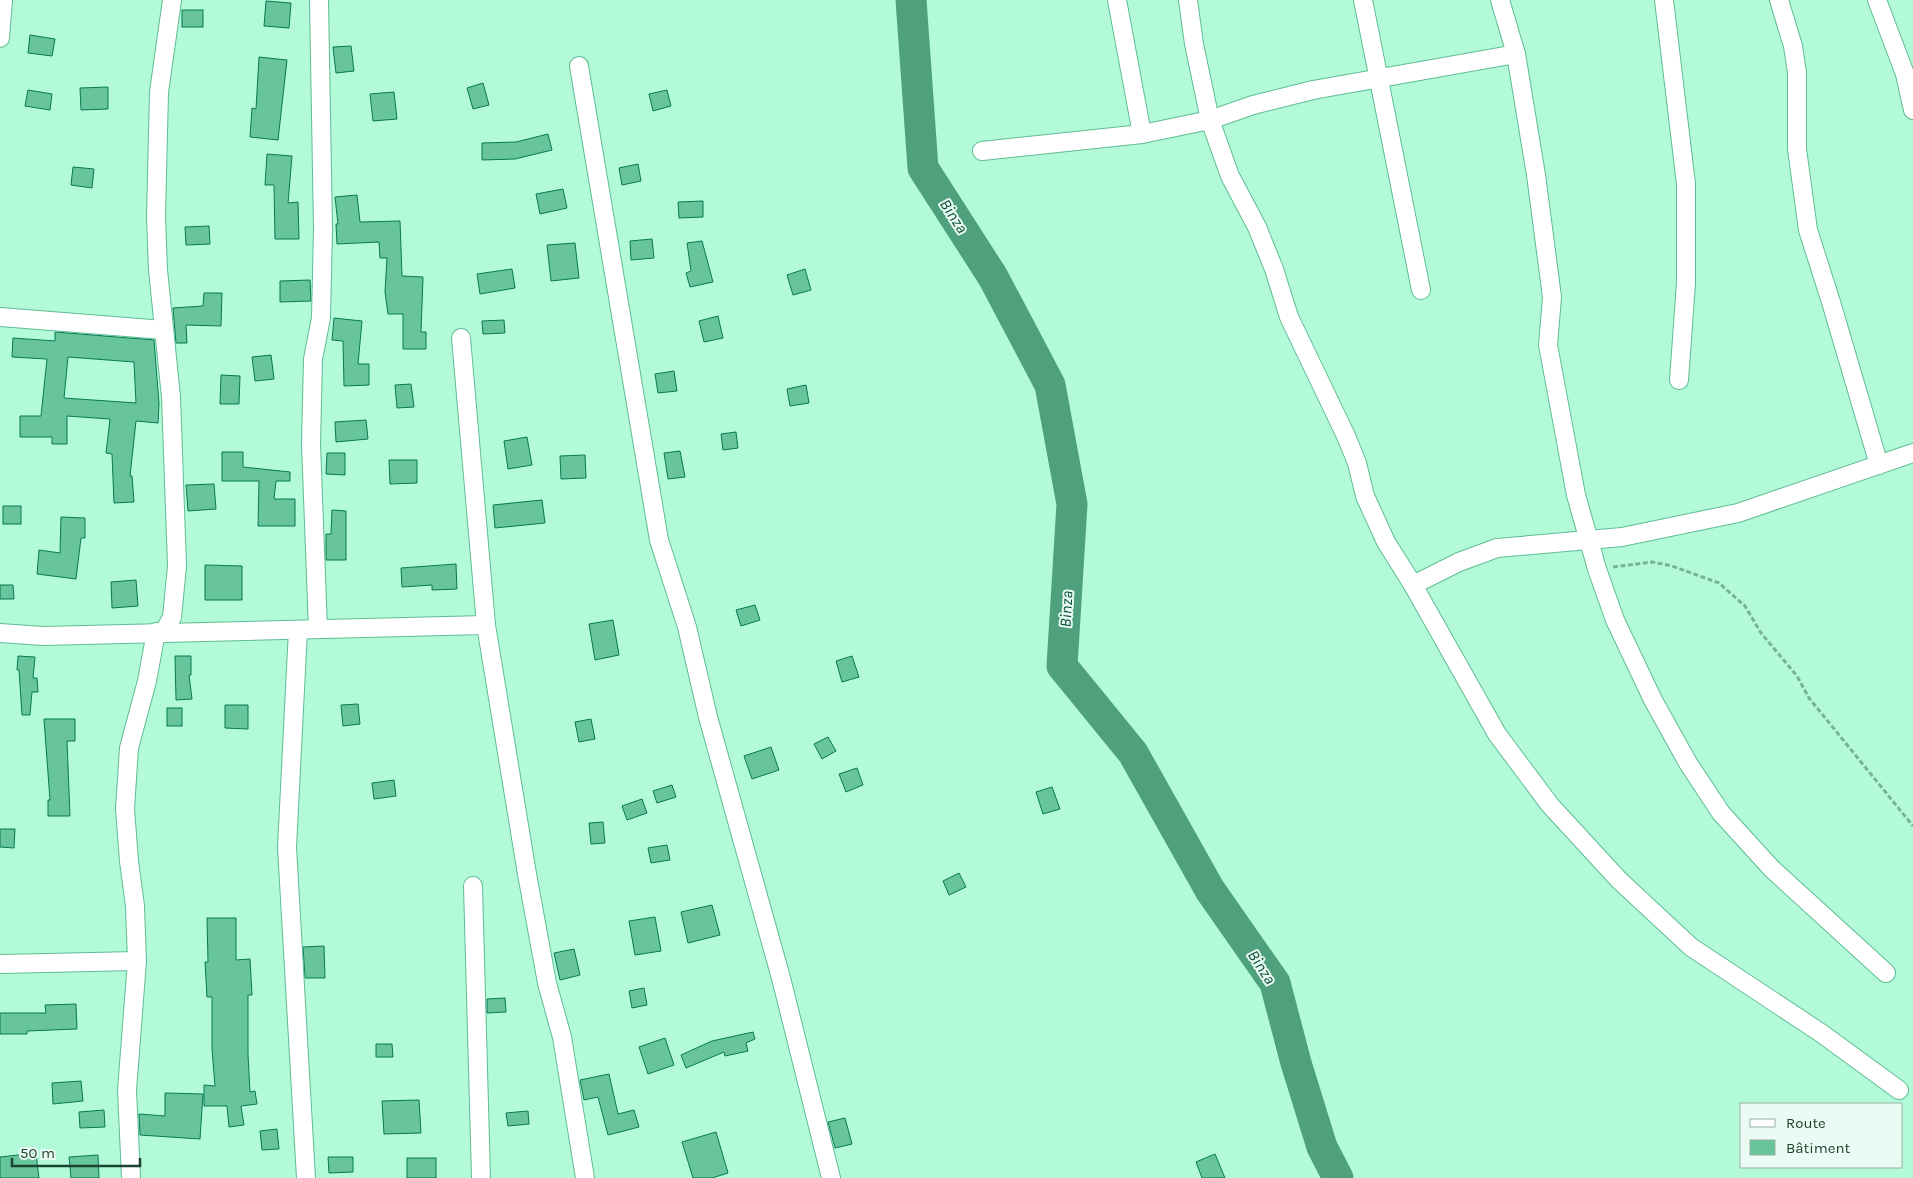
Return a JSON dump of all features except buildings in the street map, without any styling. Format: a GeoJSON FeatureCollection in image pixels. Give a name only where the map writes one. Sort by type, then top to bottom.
{"type":"FeatureCollection","features":[{"type":"Feature","properties":{"kind":"street"},"geometry":{"type":"LineString","coordinates":[[0,38],[4,0]]}},
{"type":"Feature","properties":{"kind":"street"},"geometry":{"type":"LineString","coordinates":[[132,1178],[127,1090],[137,961],[135,906],[125,809],[129,748],[160,632],[172,617],[177,566],[170,396],[156,216],[159,92],[172,0]]}},
{"type":"Feature","properties":{"kind":"street"},"geometry":{"type":"LineString","coordinates":[[318,629],[311,444],[313,359],[321,318],[323,239],[319,0]]}},
{"type":"Feature","properties":{"kind":"street"},"geometry":{"type":"LineString","coordinates":[[1117,0],[1142,134]]}},
{"type":"Feature","properties":{"kind":"street"},"geometry":{"type":"LineString","coordinates":[[1188,0],[1194,44],[1210,120],[1230,176],[1257,227],[1274,269],[1290,317],[1346,436],[1366,496],[1386,542],[1413,585],[1496,734],[1550,805],[1619,880],[1691,947],[1821,1033],[1900,1090]]}},
{"type":"Feature","properties":{"kind":"street"},"geometry":{"type":"LineString","coordinates":[[1364,0],[1388,133],[1421,290]]}},
{"type":"Feature","properties":{"kind":"street"},"geometry":{"type":"LineString","coordinates":[[1500,0],[1516,54],[1536,175],[1552,297],[1548,344],[1576,496],[1615,620],[1653,700],[1688,763],[1721,812],[1772,869],[1886,973]]}},
{"type":"Feature","properties":{"kind":"street"},"geometry":{"type":"LineString","coordinates":[[1664,0],[1686,184],[1686,283],[1679,380]]}},
{"type":"Feature","properties":{"kind":"street"},"geometry":{"type":"LineString","coordinates":[[1779,0],[1793,46],[1797,73],[1796,149],[1808,230],[1879,465]]}},
{"type":"Feature","properties":{"kind":"street"},"geometry":{"type":"LineString","coordinates":[[1877,0],[1905,74],[1913,110]]}},
{"type":"Feature","properties":{"kind":"street"},"geometry":{"type":"LineString","coordinates":[[982,151],[1142,134],[1210,120],[1253,104],[1379,78],[1516,54]]}},
{"type":"Feature","properties":{"kind":"street"},"geometry":{"type":"LineString","coordinates":[[580,66],[659,540],[687,627],[711,727],[781,978],[831,1178]]}},
{"type":"Feature","properties":{"kind":"street"},"geometry":{"type":"LineString","coordinates":[[0,317],[164,330]]}},
{"type":"Feature","properties":{"kind":"street"},"geometry":{"type":"LineString","coordinates":[[460,338],[486,626],[527,874],[547,983],[562,1037],[585,1178]]}},
{"type":"Feature","properties":{"kind":"street"},"geometry":{"type":"LineString","coordinates":[[1413,585],[1459,562],[1496,548],[1622,537],[1738,512],[1913,453]]}},
{"type":"Feature","properties":{"kind":"street"},"geometry":{"type":"LineString","coordinates":[[0,633],[43,636],[486,626]]}},
{"type":"Feature","properties":{"kind":"street"},"geometry":{"type":"LineString","coordinates":[[298,630],[288,847],[306,1178]]}},
{"type":"Feature","properties":{"kind":"street"},"geometry":{"type":"LineString","coordinates":[[473,886],[481,1178]]}},
{"type":"Feature","properties":{"kind":"street"},"geometry":{"type":"LineString","coordinates":[[0,964],[137,961]]}},
{"type":"Feature","properties":{"kind":"path"},"geometry":{"type":"LineString","coordinates":[[1598,570],[1652,562],[1672,566],[1719,583],[1734,594],[1745,606],[1761,633],[1797,676],[1809,698],[1912,823]]}},
{"type":"Feature","properties":{"kind":"waterway","name":"Binza"},"geometry":{"type":"LineString","coordinates":[[911,0],[923,168],[993,277],[1050,385],[1072,504],[1062,666],[1133,753],[1210,890],[1275,983],[1296,1063],[1322,1147],[1338,1178]]}}]}
